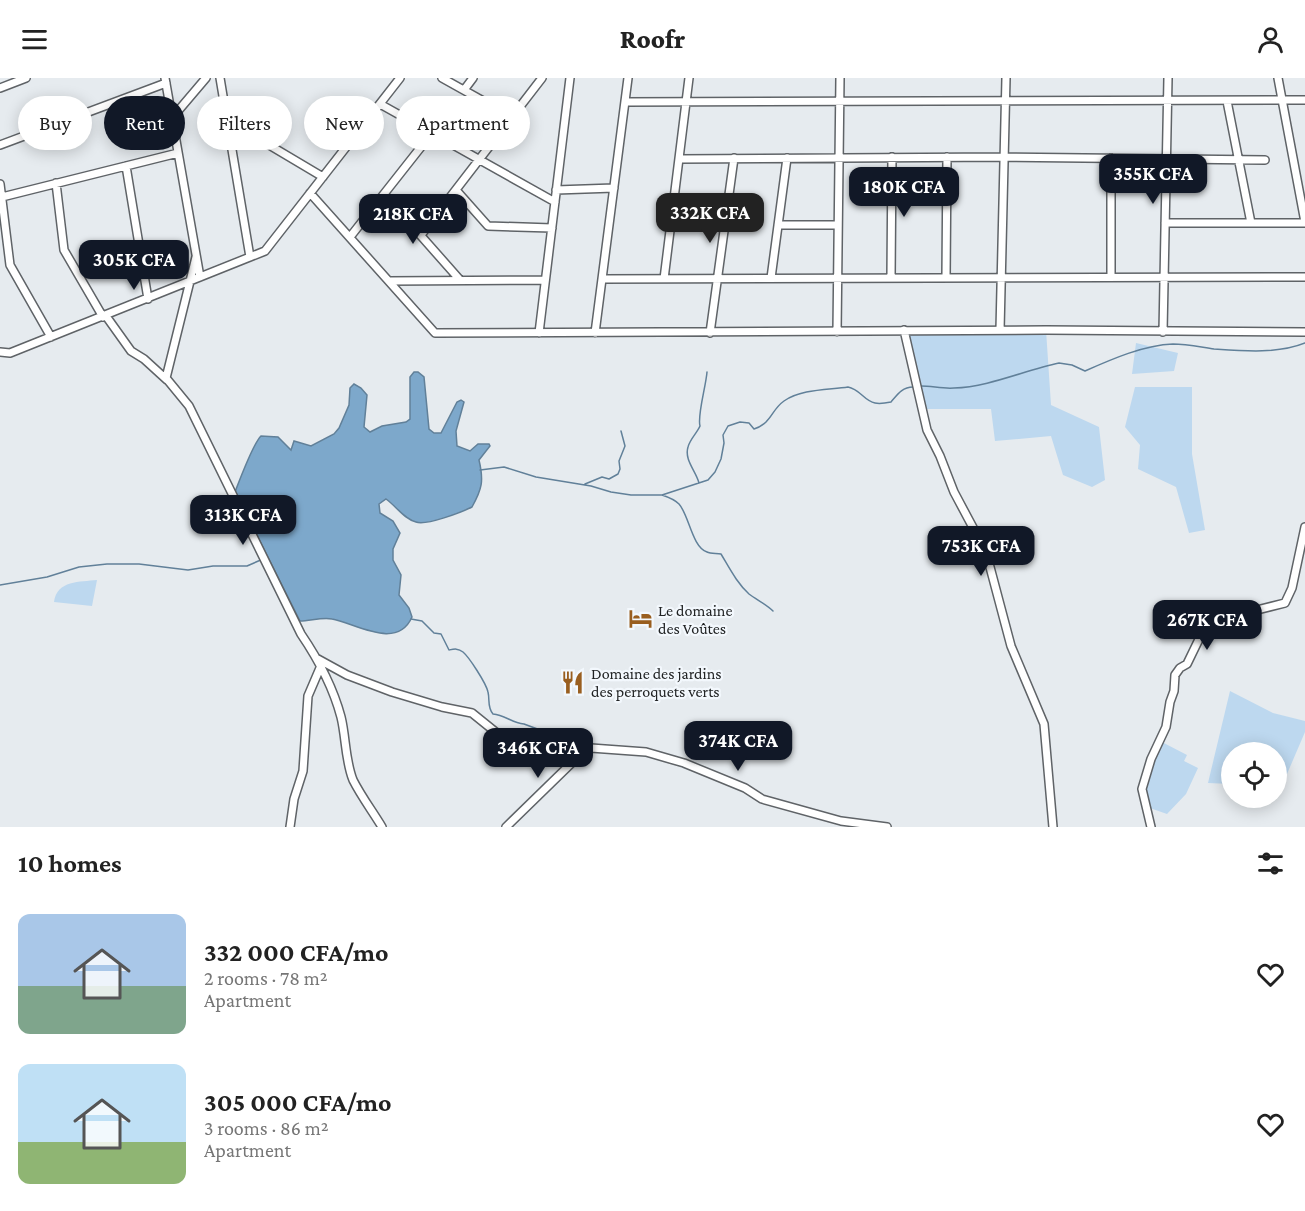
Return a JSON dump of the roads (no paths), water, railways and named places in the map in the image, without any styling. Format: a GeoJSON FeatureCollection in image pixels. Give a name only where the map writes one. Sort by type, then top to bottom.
{"type":"FeatureCollection","features":[{"type":"Feature","properties":{"kind":"street"},"geometry":{"type":"LineString","coordinates":[[0,88],[26,78]]}},
{"type":"Feature","properties":{"kind":"street"},"geometry":{"type":"LineString","coordinates":[[185,103],[206,78]]}},
{"type":"Feature","properties":{"kind":"street"},"geometry":{"type":"LineString","coordinates":[[220,78],[223,96]]}},
{"type":"Feature","properties":{"kind":"street"},"geometry":{"type":"LineString","coordinates":[[384,99],[400,78]]}},
{"type":"Feature","properties":{"kind":"street"},"geometry":{"type":"LineString","coordinates":[[442,78],[475,96]]}},
{"type":"Feature","properties":{"kind":"street"},"geometry":{"type":"LineString","coordinates":[[464,90],[473,78]]}},
{"type":"Feature","properties":{"kind":"street"},"geometry":{"type":"LineString","coordinates":[[528,96],[542,78]]}},
{"type":"Feature","properties":{"kind":"street"},"geometry":{"type":"LineString","coordinates":[[539,333],[570,78]]}},
{"type":"Feature","properties":{"kind":"street"},"geometry":{"type":"LineString","coordinates":[[595,333],[628,78]]}},
{"type":"Feature","properties":{"kind":"street"},"geometry":{"type":"LineString","coordinates":[[664,279],[689,78]]}},
{"type":"Feature","properties":{"kind":"street"},"geometry":{"type":"LineString","coordinates":[[837,332],[840,78]]}},
{"type":"Feature","properties":{"kind":"street"},"geometry":{"type":"LineString","coordinates":[[1000,330],[1006,78]]}},
{"type":"Feature","properties":{"kind":"street"},"geometry":{"type":"LineString","coordinates":[[1163,332],[1168,78]]}},
{"type":"Feature","properties":{"kind":"street"},"geometry":{"type":"LineString","coordinates":[[1165,223],[1305,223],[1278,78]]}},
{"type":"Feature","properties":{"kind":"street"},"geometry":{"type":"LineString","coordinates":[[0,145],[165,80],[168,96]]}},
{"type":"Feature","properties":{"kind":"street"},"geometry":{"type":"LineString","coordinates":[[625,102],[1305,100]]}},
{"type":"Feature","properties":{"kind":"street"},"geometry":{"type":"LineString","coordinates":[[1227,101],[1251,223]]}},
{"type":"Feature","properties":{"kind":"street"},"geometry":{"type":"LineString","coordinates":[[177,150],[200,278]]}},
{"type":"Feature","properties":{"kind":"street"},"geometry":{"type":"LineString","coordinates":[[232,150],[250,257]]}},
{"type":"Feature","properties":{"kind":"street"},"geometry":{"type":"LineString","coordinates":[[278,150],[323,177]]}},
{"type":"Feature","properties":{"kind":"street"},"geometry":{"type":"LineString","coordinates":[[0,352],[10,353],[265,251],[344,150]]}},
{"type":"Feature","properties":{"kind":"street"},"geometry":{"type":"LineString","coordinates":[[350,237],[419,150]]}},
{"type":"Feature","properties":{"kind":"street"},"geometry":{"type":"LineString","coordinates":[[462,150],[555,202]]}},
{"type":"Feature","properties":{"kind":"street"},"geometry":{"type":"LineString","coordinates":[[421,236],[487,150]]}},
{"type":"Feature","properties":{"kind":"street"},"geometry":{"type":"LineString","coordinates":[[2,197],[178,153]]}},
{"type":"Feature","properties":{"kind":"street"},"geometry":{"type":"LineString","coordinates":[[891,278],[892,157]]}},
{"type":"Feature","properties":{"kind":"street"},"geometry":{"type":"LineString","coordinates":[[946,278],[947,157]]}},
{"type":"Feature","properties":{"kind":"street"},"geometry":{"type":"LineString","coordinates":[[679,159],[1004,157],[1265,160]]}},
{"type":"Feature","properties":{"kind":"street"},"geometry":{"type":"LineString","coordinates":[[710,333],[734,158]]}},
{"type":"Feature","properties":{"kind":"street"},"geometry":{"type":"LineString","coordinates":[[771,278],[787,158]]}},
{"type":"Feature","properties":{"kind":"street"},"geometry":{"type":"LineString","coordinates":[[1111,158],[1111,278]]}},
{"type":"Feature","properties":{"kind":"street"},"geometry":{"type":"LineString","coordinates":[[126,166],[148,298]]}},
{"type":"Feature","properties":{"kind":"street"},"geometry":{"type":"LineString","coordinates":[[56,183],[64,250],[104,316],[131,351],[144,359],[167,380],[189,406],[296,624],[332,691],[341,718],[350,772],[382,827]]}},
{"type":"Feature","properties":{"kind":"street"},"geometry":{"type":"LineString","coordinates":[[0,184],[10,265],[51,337]]}},
{"type":"Feature","properties":{"kind":"street"},"geometry":{"type":"LineString","coordinates":[[556,190],[614,188]]}},
{"type":"Feature","properties":{"kind":"street"},"geometry":{"type":"LineString","coordinates":[[456,190],[488,226],[552,228]]}},
{"type":"Feature","properties":{"kind":"street"},"geometry":{"type":"LineString","coordinates":[[310,193],[435,333],[904,330],[1305,332]]}},
{"type":"Feature","properties":{"kind":"street"},"geometry":{"type":"LineString","coordinates":[[384,194],[460,280]]}},
{"type":"Feature","properties":{"kind":"street"},"geometry":{"type":"LineString","coordinates":[[778,225],[838,225]]}},
{"type":"Feature","properties":{"kind":"street"},"geometry":{"type":"LineString","coordinates":[[167,380],[196,257]]}},
{"type":"Feature","properties":{"kind":"street"},"geometry":{"type":"LineString","coordinates":[[0,262],[10,265]]}},
{"type":"Feature","properties":{"kind":"street"},"geometry":{"type":"LineString","coordinates":[[602,279],[1305,277]]}},
{"type":"Feature","properties":{"kind":"street"},"geometry":{"type":"LineString","coordinates":[[388,281],[545,280]]}},
{"type":"Feature","properties":{"kind":"street"},"geometry":{"type":"LineString","coordinates":[[904,330],[927,430],[954,492],[986,552],[1011,646],[1044,724],[1053,827]]}},
{"type":"Feature","properties":{"kind":"street"},"geometry":{"type":"LineString","coordinates":[[1150,827],[1142,789],[1151,759],[1166,727],[1175,675],[1187,664],[1202,633],[1206,631],[1223,633],[1245,613],[1278,607],[1285,603],[1292,588],[1305,527]]}},
{"type":"Feature","properties":{"kind":"street"},"geometry":{"type":"LineString","coordinates":[[316,658],[347,675],[392,692],[442,707],[472,712],[498,734],[516,740],[527,747],[539,762]]}},
{"type":"Feature","properties":{"kind":"street"},"geometry":{"type":"LineString","coordinates":[[290,827],[294,799],[303,771],[308,696],[320,668]]}},
{"type":"Feature","properties":{"kind":"street"},"geometry":{"type":"LineString","coordinates":[[506,827],[586,749],[591,748],[646,752],[684,763],[745,788],[762,799],[841,821],[887,827]]}},
{"type":"Feature","properties":{"kind":"waterway"},"geometry":{"type":"LineString","coordinates":[[921,386],[967,387],[1059,363],[1072,365],[1085,371],[1128,353],[1162,345],[1178,344],[1214,349],[1260,351],[1283,349],[1305,343]]}},
{"type":"Feature","properties":{"kind":"waterway"},"geometry":{"type":"LineString","coordinates":[[699,483],[687,452],[690,441],[700,426],[707,372]]}},
{"type":"Feature","properties":{"kind":"waterway"},"geometry":{"type":"LineString","coordinates":[[480,470],[504,467],[536,477],[591,486],[611,492],[631,495],[662,495],[708,480],[721,459],[723,435],[728,426],[740,422],[749,423],[754,429],[768,420],[780,405],[791,397],[806,392],[848,387],[856,390],[871,402],[883,403],[891,402],[903,390],[913,387]]}},
{"type":"Feature","properties":{"kind":"waterway"},"geometry":{"type":"LineString","coordinates":[[585,484],[602,477],[609,479],[618,474],[619,461],[625,446],[621,431]]}},
{"type":"Feature","properties":{"kind":"waterway"},"geometry":{"type":"LineString","coordinates":[[662,495],[679,504],[694,538],[702,549],[709,553],[721,554],[745,590],[773,611]]}},
{"type":"Feature","properties":{"kind":"waterway"},"geometry":{"type":"LineString","coordinates":[[0,585],[47,577],[79,567],[107,564],[139,564],[188,570],[213,566],[247,566],[263,559]]}},
{"type":"Feature","properties":{"kind":"waterway"},"geometry":{"type":"LineString","coordinates":[[411,619],[422,621],[434,633],[441,634],[449,650],[458,649],[466,655],[487,688],[489,706],[493,714],[575,743]]}},
{"type":"Feature","properties":{"kind":"waterway"},"geometry":{"type":"LineString","coordinates":[[536,731],[534,744],[542,753]]}},
{"type":"Feature","properties":{"kind":"place","name":"Le domaine des Voûtes"},"geometry":{"type":"Point","coordinates":[640,619]}},
{"type":"Feature","properties":{"kind":"place","name":"Domaine des jardins des perroquets verts"},"geometry":{"type":"Point","coordinates":[573,682]}}]}
